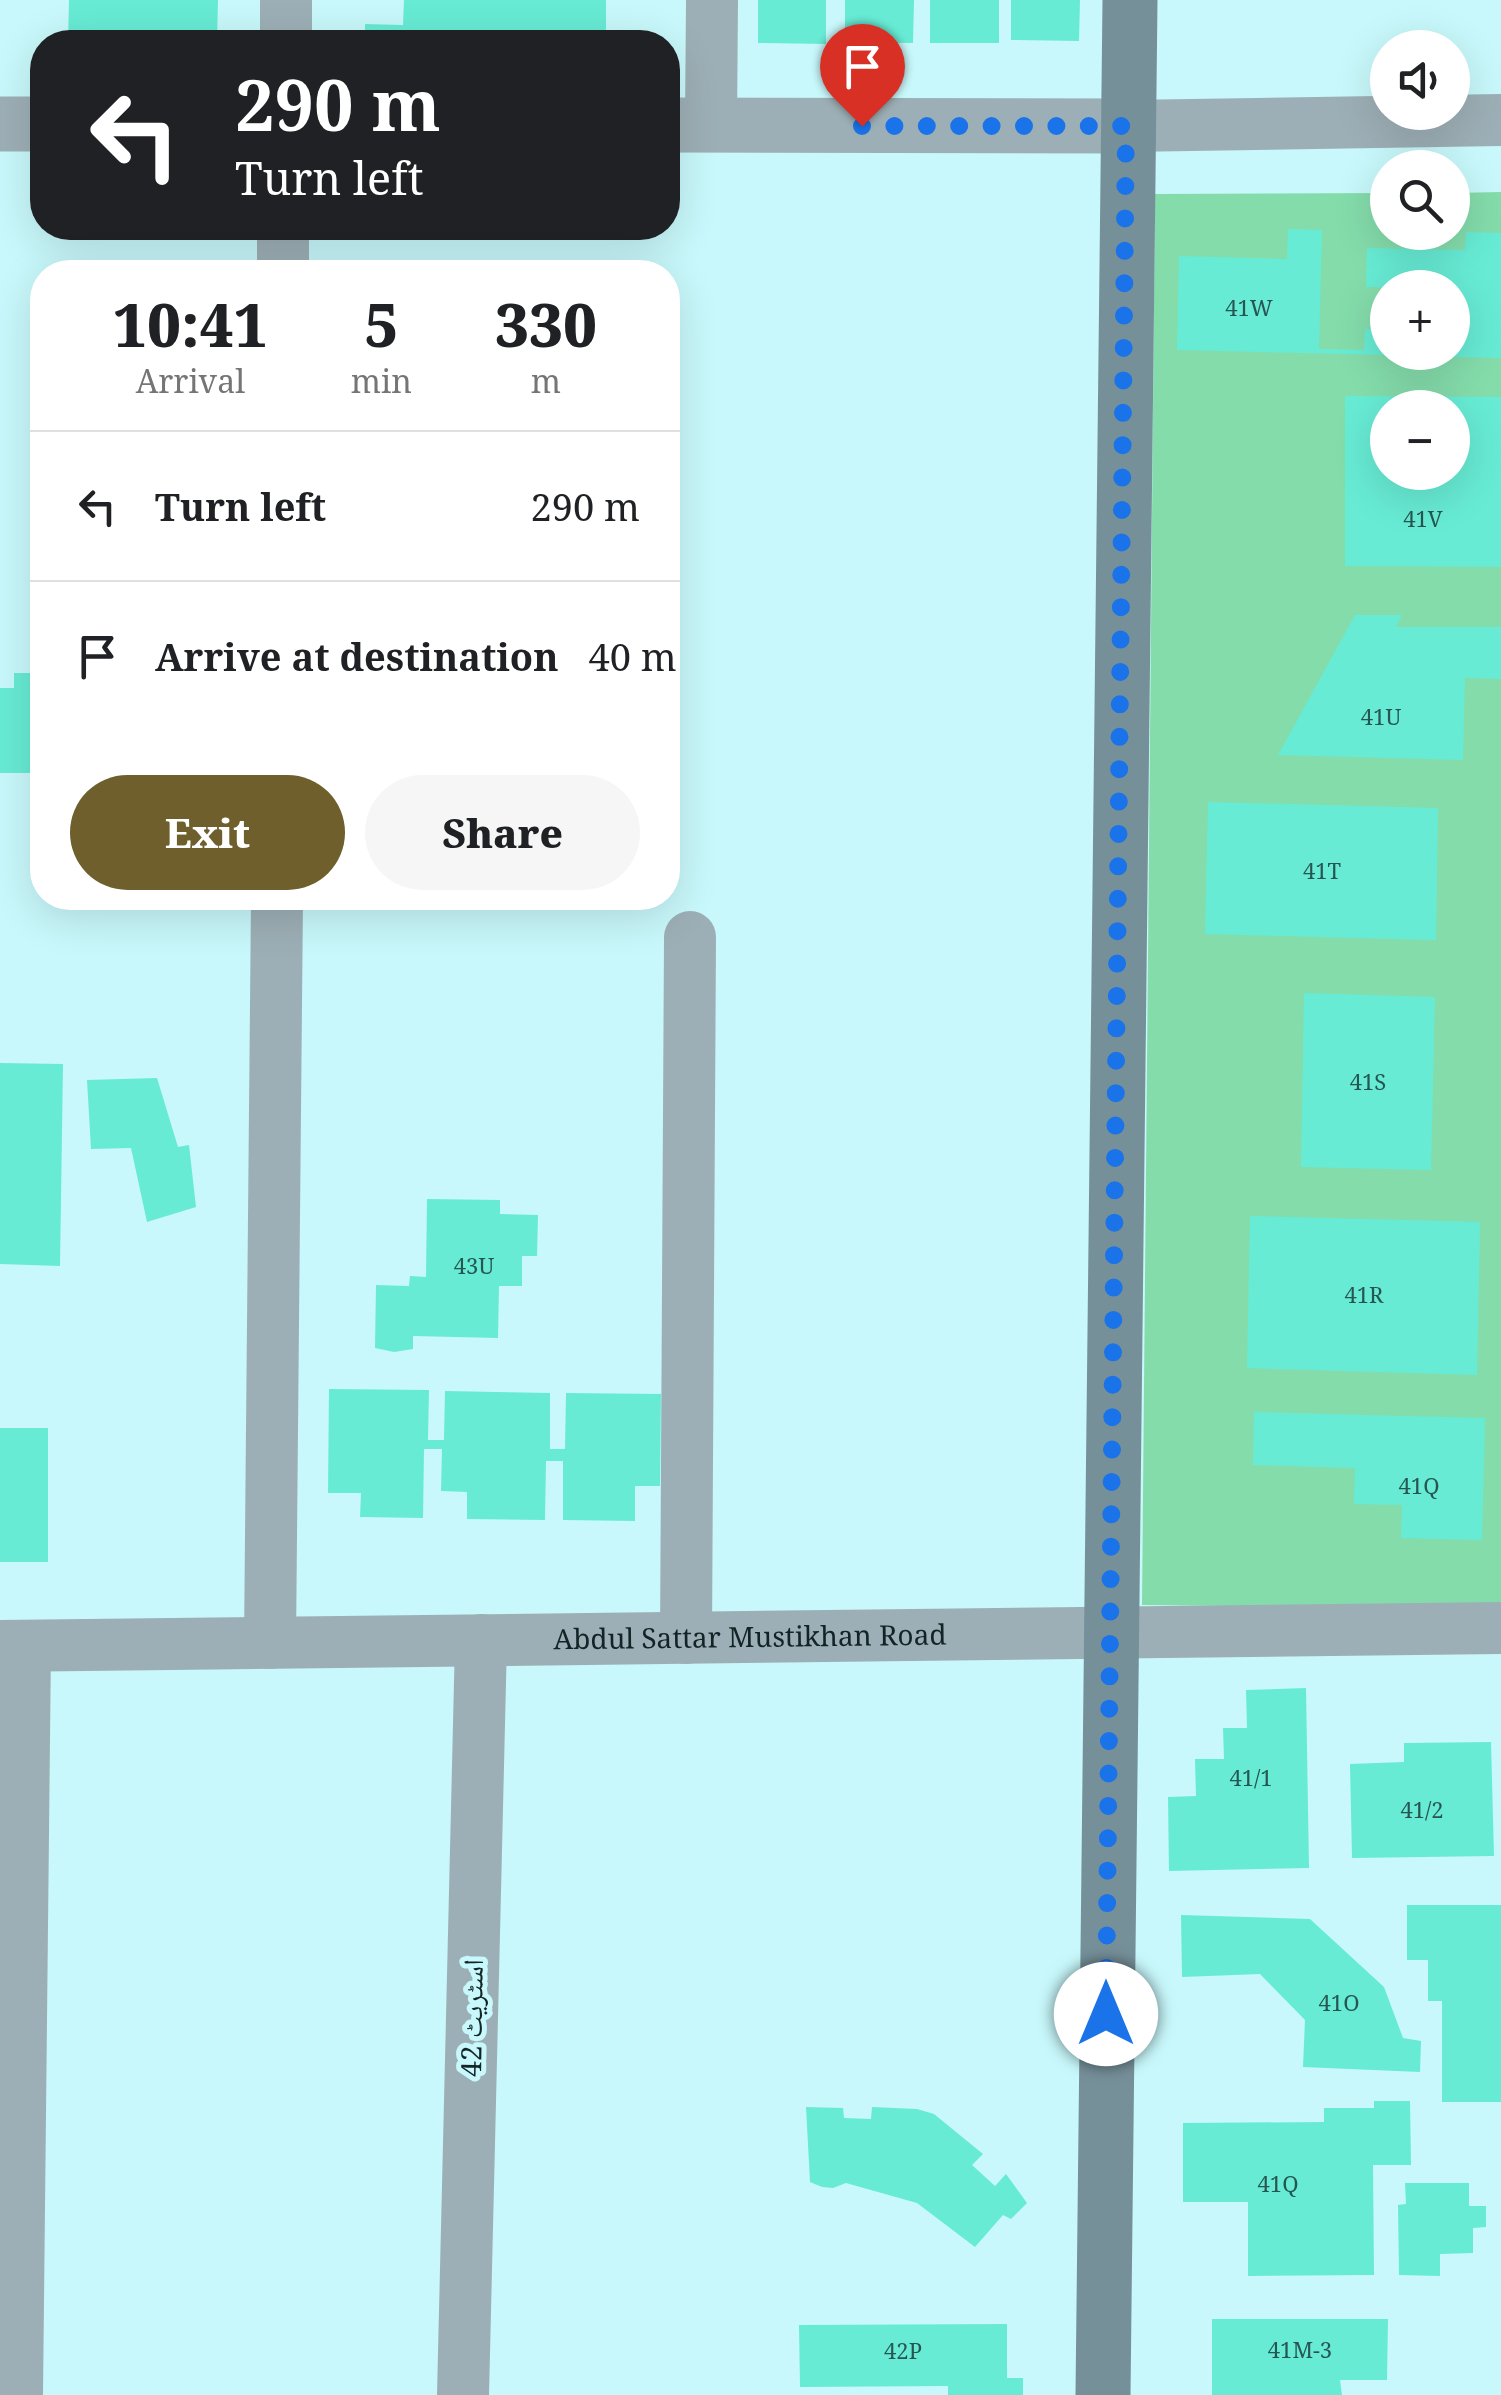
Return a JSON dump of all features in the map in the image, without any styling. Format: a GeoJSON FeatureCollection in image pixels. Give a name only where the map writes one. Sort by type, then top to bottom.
{"type":"FeatureCollection","features":[{"type":"Feature","properties":{"kind":"main road"},"geometry":{"type":"LineString","coordinates":[[1104,2395],[1130,0]]}},
{"type":"Feature","properties":{"kind":"street"},"geometry":{"type":"LineString","coordinates":[[286,0],[286,30]]}},
{"type":"Feature","properties":{"kind":"street"},"geometry":{"type":"LineString","coordinates":[[712,0],[690,125],[1126,126],[1501,120]]}},
{"type":"Feature","properties":{"kind":"street"},"geometry":{"type":"LineString","coordinates":[[0,124],[30,124]]}},
{"type":"Feature","properties":{"kind":"street"},"geometry":{"type":"LineString","coordinates":[[270,1643],[277,910]]}},
{"type":"Feature","properties":{"kind":"street"},"geometry":{"type":"LineString","coordinates":[[686,1638],[690,937]]}},
{"type":"Feature","properties":{"kind":"street","name":"Abdul Sattar Mustikhan Road"},"geometry":{"type":"LineString","coordinates":[[12,1646],[1501,1628]]}},
{"type":"Feature","properties":{"kind":"street","name":"اسٹریٹ 42"},"geometry":{"type":"LineString","coordinates":[[462,2395],[480,1640]]}},
{"type":"Feature","properties":{"kind":"street"},"geometry":{"type":"LineString","coordinates":[[12,1646],[17,2395]]}},
{"type":"Feature","properties":{"kind":"green space"},"geometry":{"type":"Polygon","coordinates":[[[1501,192],[1501,1609],[1142,1605],[1155,194],[1370,193],[1370,250],[1470,250],[1470,193],[1501,192]]]}},
{"type":"Feature","properties":{"kind":"building"},"geometry":{"type":"Polygon","coordinates":[[[69,0],[218,0],[217,30],[68,30],[69,0]]]}},
{"type":"Feature","properties":{"kind":"building"},"geometry":{"type":"Polygon","coordinates":[[[404,0],[606,0],[606,30],[365,30],[365,24],[403,25],[404,0]]]}},
{"type":"Feature","properties":{"kind":"building"},"geometry":{"type":"Polygon","coordinates":[[[758,0],[826,0],[826,44],[758,43],[758,0]]]}},
{"type":"Feature","properties":{"kind":"building"},"geometry":{"type":"Polygon","coordinates":[[[845,0],[914,0],[913,43],[845,42],[845,0]]]}},
{"type":"Feature","properties":{"kind":"building"},"geometry":{"type":"Polygon","coordinates":[[[930,0],[999,0],[999,43],[930,43],[930,0]]]}},
{"type":"Feature","properties":{"kind":"building"},"geometry":{"type":"Polygon","coordinates":[[[1011,0],[1080,0],[1079,41],[1011,40],[1011,0]]]}},
{"type":"Feature","properties":{"kind":"building"},"geometry":{"type":"Polygon","coordinates":[[[1288,229],[1322,230],[1319,349],[1364,350],[1365,329],[1370,329],[1370,355],[1177,350],[1179,256],[1287,259],[1288,229]]]}},
{"type":"Feature","properties":{"kind":"building"},"geometry":{"type":"Polygon","coordinates":[[[1470,232],[1501,233],[1501,358],[1470,357],[1470,270],[1370,270],[1370,287],[1366,287],[1367,248],[1470,250],[1470,232]]]}},
{"type":"Feature","properties":{"kind":"building"},"geometry":{"type":"Polygon","coordinates":[[[1345,396],[1370,396],[1370,490],[1470,490],[1470,397],[1501,397],[1501,567],[1345,566],[1345,396]]]}},
{"type":"Feature","properties":{"kind":"building"},"geometry":{"type":"Polygon","coordinates":[[[1355,615],[1402,615],[1396,627],[1501,627],[1501,679],[1465,678],[1463,760],[1278,755],[1355,615]]]}},
{"type":"Feature","properties":{"kind":"building"},"geometry":{"type":"Polygon","coordinates":[[[14,673],[30,673],[30,773],[0,773],[0,688],[14,688],[14,673]]]}},
{"type":"Feature","properties":{"kind":"building"},"geometry":{"type":"Polygon","coordinates":[[[1208,802],[1438,808],[1436,940],[1205,934],[1208,802]]]}},
{"type":"Feature","properties":{"kind":"building"},"geometry":{"type":"Polygon","coordinates":[[[1304,993],[1435,997],[1431,1170],[1301,1167],[1304,993]]]}},
{"type":"Feature","properties":{"kind":"building"},"geometry":{"type":"Polygon","coordinates":[[[0,1063],[63,1064],[60,1266],[0,1264],[0,1063]]]}},
{"type":"Feature","properties":{"kind":"building"},"geometry":{"type":"Polygon","coordinates":[[[157,1078],[178,1147],[189,1145],[196,1207],[147,1222],[131,1148],[91,1149],[87,1080],[157,1078]]]}},
{"type":"Feature","properties":{"kind":"building"},"geometry":{"type":"Polygon","coordinates":[[[427,1199],[500,1200],[500,1214],[538,1215],[537,1256],[522,1256],[522,1286],[499,1286],[498,1338],[413,1336],[413,1349],[394,1352],[375,1348],[376,1285],[409,1286],[410,1276],[426,1277],[427,1199]]]}},
{"type":"Feature","properties":{"kind":"building"},"geometry":{"type":"Polygon","coordinates":[[[1250,1216],[1480,1222],[1477,1375],[1247,1368],[1250,1216]]]}},
{"type":"Feature","properties":{"kind":"building"},"geometry":{"type":"Polygon","coordinates":[[[329,1389],[429,1390],[428,1440],[444,1440],[445,1391],[550,1393],[550,1449],[565,1449],[566,1393],[661,1394],[660,1486],[635,1486],[635,1521],[563,1520],[563,1461],[546,1461],[545,1520],[467,1519],[467,1492],[441,1491],[442,1449],[424,1449],[423,1518],[360,1517],[361,1493],[328,1493],[329,1389]]]}},
{"type":"Feature","properties":{"kind":"building"},"geometry":{"type":"Polygon","coordinates":[[[1254,1412],[1485,1418],[1482,1540],[1401,1538],[1402,1505],[1354,1504],[1355,1468],[1253,1465],[1254,1412]]]}},
{"type":"Feature","properties":{"kind":"building"},"geometry":{"type":"Polygon","coordinates":[[[0,1428],[48,1428],[48,1562],[0,1562],[0,1428]]]}},
{"type":"Feature","properties":{"kind":"building"},"geometry":{"type":"Polygon","coordinates":[[[1306,1688],[1309,1868],[1169,1871],[1168,1797],[1196,1796],[1195,1759],[1224,1759],[1223,1728],[1247,1728],[1246,1690],[1306,1688]]]}},
{"type":"Feature","properties":{"kind":"building"},"geometry":{"type":"Polygon","coordinates":[[[1491,1742],[1494,1856],[1352,1858],[1350,1764],[1404,1762],[1404,1743],[1491,1742]]]}},
{"type":"Feature","properties":{"kind":"building"},"geometry":{"type":"Polygon","coordinates":[[[1407,1905],[1501,1905],[1501,2102],[1442,2102],[1442,2001],[1428,2001],[1428,1960],[1407,1960],[1407,1905]]]}},
{"type":"Feature","properties":{"kind":"building"},"geometry":{"type":"Polygon","coordinates":[[[1181,1915],[1310,1919],[1384,1987],[1403,2038],[1421,2041],[1420,2072],[1303,2067],[1305,2020],[1260,1974],[1182,1977],[1181,1915]]]}},
{"type":"Feature","properties":{"kind":"building"},"geometry":{"type":"Polygon","coordinates":[[[1374,2101],[1410,2101],[1411,2165],[1373,2165],[1374,2275],[1248,2276],[1248,2202],[1183,2202],[1183,2123],[1324,2122],[1324,2108],[1374,2108],[1374,2101]]]}},
{"type":"Feature","properties":{"kind":"building"},"geometry":{"type":"Polygon","coordinates":[[[806,2107],[843,2108],[844,2118],[871,2119],[872,2107],[917,2109],[934,2114],[983,2154],[972,2165],[995,2186],[1006,2174],[1027,2203],[1011,2219],[1003,2215],[975,2247],[917,2203],[846,2183],[833,2188],[810,2182],[806,2107]]]}},
{"type":"Feature","properties":{"kind":"building"},"geometry":{"type":"Polygon","coordinates":[[[1405,2183],[1469,2183],[1469,2206],[1486,2206],[1486,2227],[1473,2228],[1473,2253],[1440,2254],[1440,2276],[1399,2275],[1398,2205],[1406,2204],[1405,2183]]]}},
{"type":"Feature","properties":{"kind":"building"},"geometry":{"type":"Polygon","coordinates":[[[1212,2319],[1388,2319],[1387,2380],[1340,2380],[1342,2395],[1212,2395],[1212,2319]]]}},
{"type":"Feature","properties":{"kind":"building"},"geometry":{"type":"Polygon","coordinates":[[[1007,2324],[1007,2378],[1023,2378],[1023,2395],[948,2395],[948,2386],[800,2387],[799,2325],[1007,2324]]]}},
{"type":"Feature","properties":{"kind":"route"},"geometry":{"type":"LineString","coordinates":[[862,126],[1126,126],[1106,2014]]}}]}
